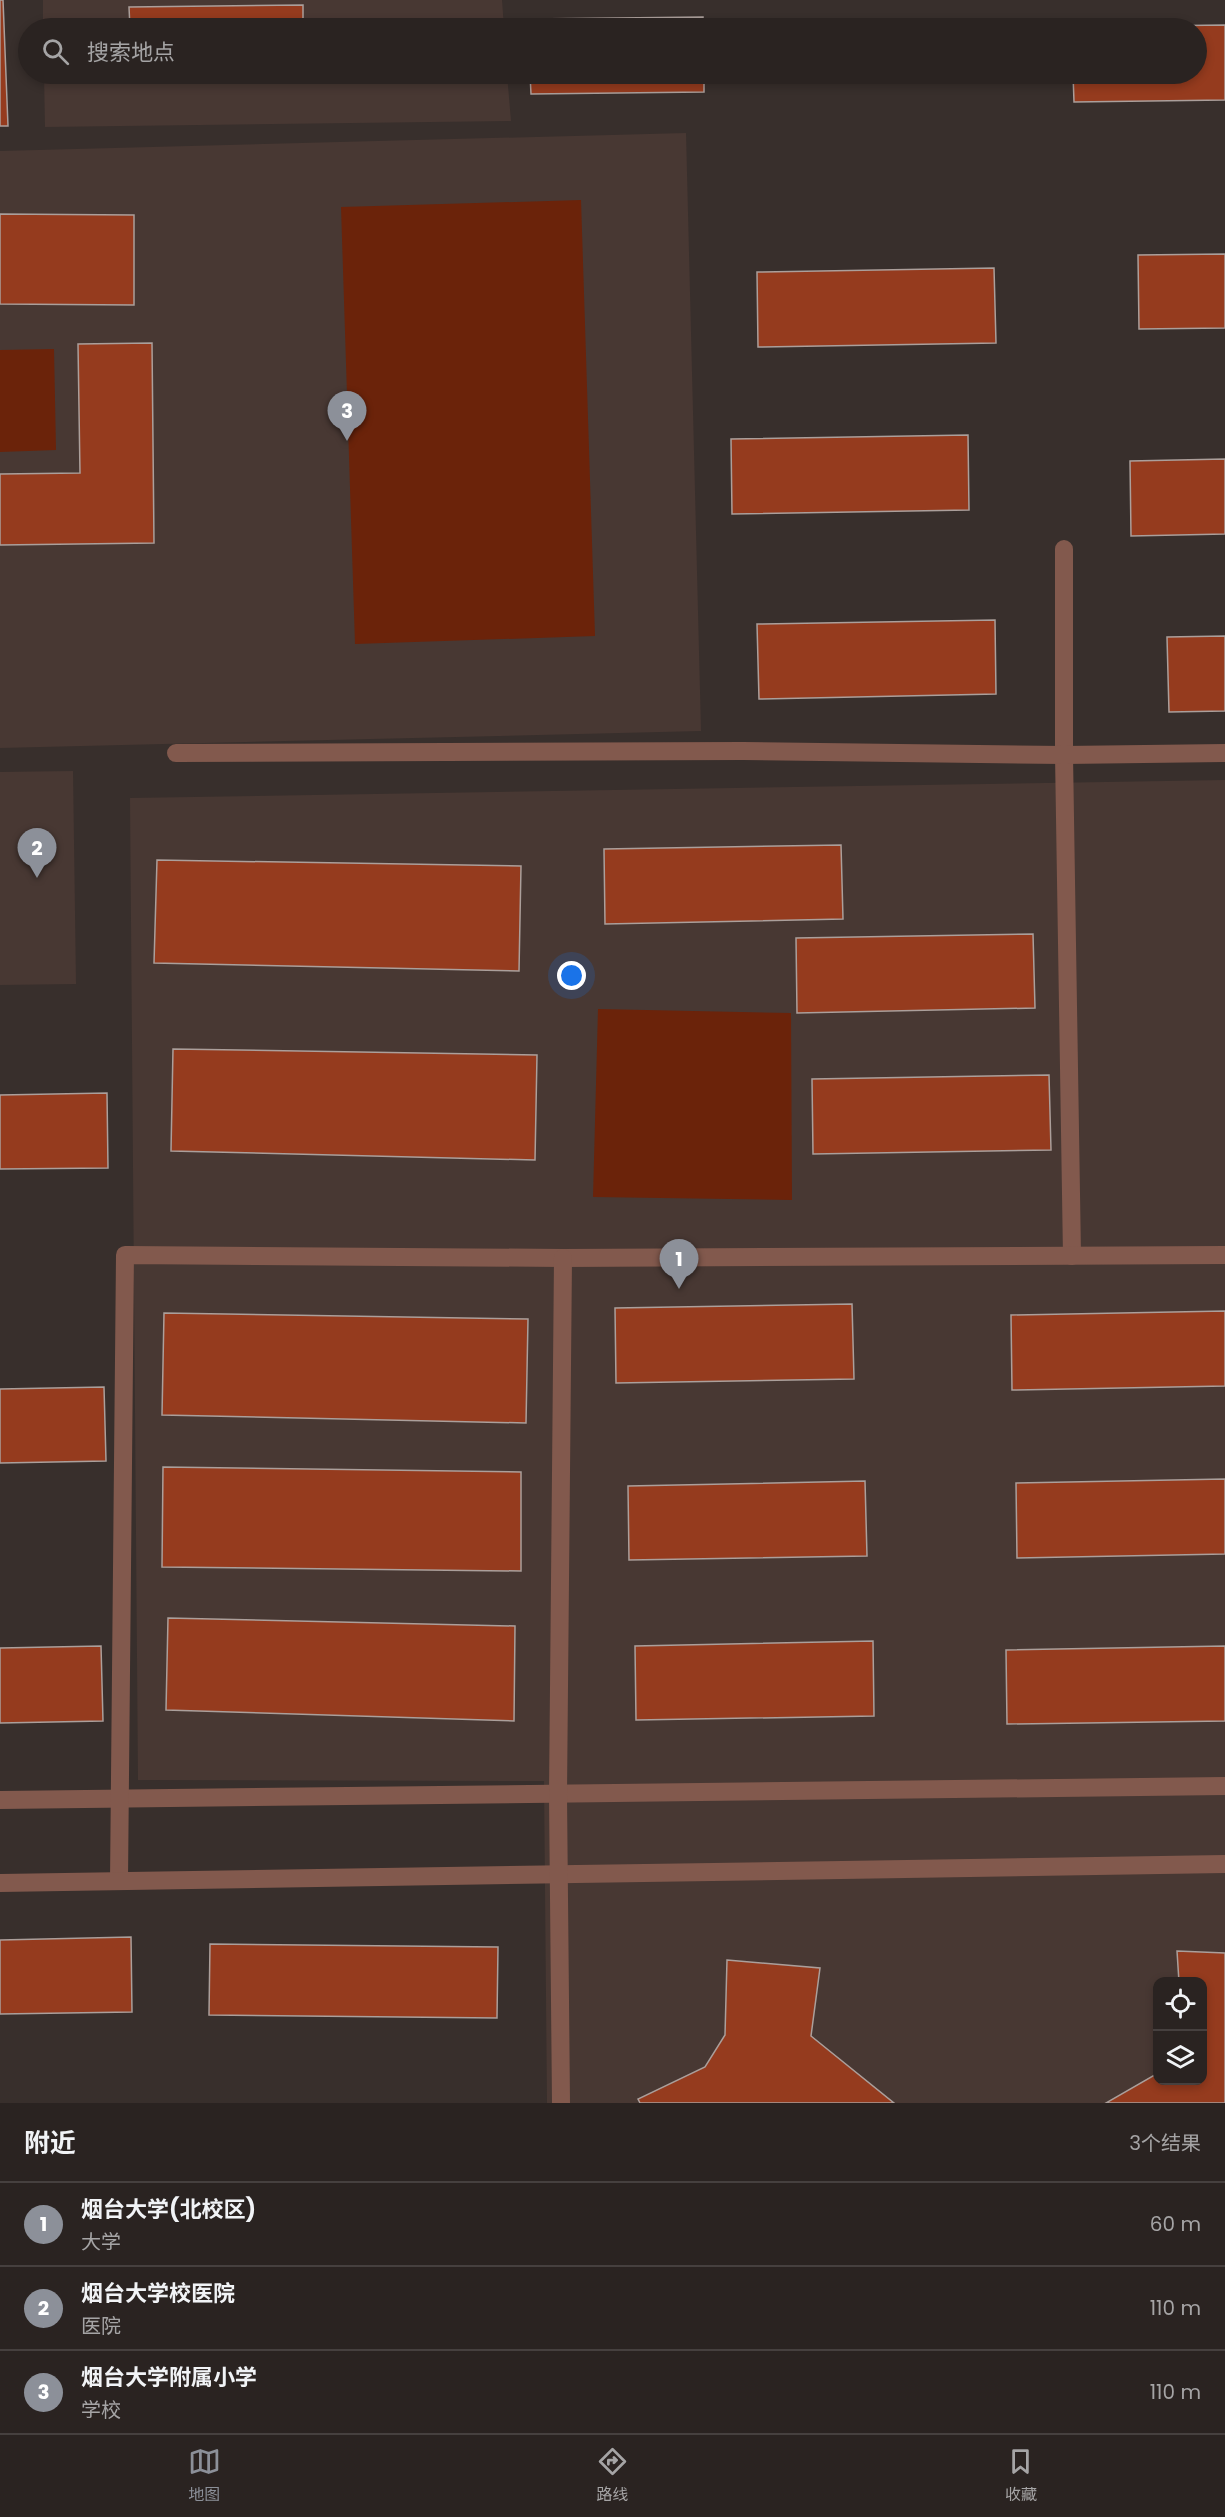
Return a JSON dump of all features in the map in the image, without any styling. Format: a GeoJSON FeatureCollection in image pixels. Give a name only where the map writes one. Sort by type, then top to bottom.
{"type":"FeatureCollection","features":[{"type":"Feature","properties":{"kind":"street"},"geometry":{"type":"LineString","coordinates":[[1064,549],[1064,755],[1072,1256]]}},
{"type":"Feature","properties":{"kind":"street"},"geometry":{"type":"LineString","coordinates":[[176,753],[743,751],[1064,755],[1225,753]]}},
{"type":"Feature","properties":{"kind":"street"},"geometry":{"type":"LineString","coordinates":[[119,1881],[124,1255],[563,1258],[1225,1255]]}},
{"type":"Feature","properties":{"kind":"street"},"geometry":{"type":"LineString","coordinates":[[561,2103],[558,1795],[563,1258]]}},
{"type":"Feature","properties":{"kind":"street"},"geometry":{"type":"LineString","coordinates":[[0,1800],[1225,1786]]}},
{"type":"Feature","properties":{"kind":"street"},"geometry":{"type":"LineString","coordinates":[[0,1883],[1225,1864]]}},
{"type":"Feature","properties":{"kind":"shaded area"},"geometry":{"type":"Polygon","coordinates":[[[43,0],[502,0],[503,18],[43,18],[43,0]]]}},
{"type":"Feature","properties":{"kind":"shaded area"},"geometry":{"type":"Polygon","coordinates":[[[44,84],[508,84],[511,121],[45,127],[44,84]]]}},
{"type":"Feature","properties":{"kind":"shaded area"},"geometry":{"type":"Polygon","coordinates":[[[686,133],[701,731],[0,748],[0,151],[686,133]]]}},
{"type":"Feature","properties":{"kind":"shaded area"},"geometry":{"type":"Polygon","coordinates":[[[581,200],[595,636],[355,644],[341,207],[581,200]]]}},
{"type":"Feature","properties":{"kind":"shaded area"},"geometry":{"type":"Polygon","coordinates":[[[54,349],[56,450],[0,452],[0,350],[54,349]]]}},
{"type":"Feature","properties":{"kind":"shaded area"},"geometry":{"type":"Polygon","coordinates":[[[73,771],[76,984],[0,985],[0,772],[73,771]]]}},
{"type":"Feature","properties":{"kind":"shaded area"},"geometry":{"type":"Polygon","coordinates":[[[1225,780],[1225,2103],[547,2103],[544,1781],[138,1780],[130,798],[1225,780]]]}},
{"type":"Feature","properties":{"kind":"shaded area"},"geometry":{"type":"Polygon","coordinates":[[[598,1009],[791,1013],[792,1200],[593,1197],[598,1009]]]}},
{"type":"Feature","properties":{"kind":"building"},"geometry":{"type":"Polygon","coordinates":[[[0,0],[3,0],[8,126],[0,126],[0,0]]]}},
{"type":"Feature","properties":{"kind":"building"},"geometry":{"type":"Polygon","coordinates":[[[303,5],[303,18],[130,18],[129,7],[303,5]]]}},
{"type":"Feature","properties":{"kind":"building"},"geometry":{"type":"Polygon","coordinates":[[[703,17],[703,18],[616,18],[703,17]]]}},
{"type":"Feature","properties":{"kind":"building"},"geometry":{"type":"Polygon","coordinates":[[[1207,25],[1225,25],[1225,100],[1074,102],[1073,84],[1207,84],[1207,25]]]}},
{"type":"Feature","properties":{"kind":"building"},"geometry":{"type":"Polygon","coordinates":[[[530,84],[704,84],[704,92],[531,94],[530,84]]]}},
{"type":"Feature","properties":{"kind":"building"},"geometry":{"type":"Polygon","coordinates":[[[0,214],[134,215],[134,305],[0,304],[0,214]]]}},
{"type":"Feature","properties":{"kind":"building"},"geometry":{"type":"Polygon","coordinates":[[[1225,254],[1225,328],[1139,329],[1138,255],[1225,254]]]}},
{"type":"Feature","properties":{"kind":"building"},"geometry":{"type":"Polygon","coordinates":[[[994,268],[996,343],[758,347],[757,272],[994,268]]]}},
{"type":"Feature","properties":{"kind":"building"},"geometry":{"type":"Polygon","coordinates":[[[152,343],[154,543],[0,545],[0,474],[80,473],[78,344],[152,343]]]}},
{"type":"Feature","properties":{"kind":"building"},"geometry":{"type":"Polygon","coordinates":[[[968,435],[969,510],[732,514],[731,439],[968,435]]]}},
{"type":"Feature","properties":{"kind":"building"},"geometry":{"type":"Polygon","coordinates":[[[1225,459],[1225,534],[1131,536],[1130,461],[1225,459]]]}},
{"type":"Feature","properties":{"kind":"building"},"geometry":{"type":"Polygon","coordinates":[[[995,620],[996,694],[759,699],[757,624],[995,620]]]}},
{"type":"Feature","properties":{"kind":"building"},"geometry":{"type":"Polygon","coordinates":[[[1225,636],[1225,711],[1169,712],[1167,637],[1225,636]]]}},
{"type":"Feature","properties":{"kind":"building"},"geometry":{"type":"Polygon","coordinates":[[[841,845],[843,919],[605,924],[604,849],[841,845]]]}},
{"type":"Feature","properties":{"kind":"building"},"geometry":{"type":"Polygon","coordinates":[[[157,860],[521,866],[519,971],[154,963],[157,860]]]}},
{"type":"Feature","properties":{"kind":"building"},"geometry":{"type":"Polygon","coordinates":[[[1033,934],[1035,1008],[797,1013],[796,938],[1033,934]]]}},
{"type":"Feature","properties":{"kind":"building"},"geometry":{"type":"Polygon","coordinates":[[[173,1049],[537,1055],[535,1160],[171,1151],[173,1049]]]}},
{"type":"Feature","properties":{"kind":"building"},"geometry":{"type":"Polygon","coordinates":[[[1049,1075],[1051,1150],[813,1154],[812,1079],[1049,1075]]]}},
{"type":"Feature","properties":{"kind":"building"},"geometry":{"type":"Polygon","coordinates":[[[107,1093],[108,1168],[0,1169],[0,1095],[107,1093]]]}},
{"type":"Feature","properties":{"kind":"building"},"geometry":{"type":"Polygon","coordinates":[[[852,1304],[854,1379],[616,1383],[615,1308],[852,1304]]]}},
{"type":"Feature","properties":{"kind":"building"},"geometry":{"type":"Polygon","coordinates":[[[1225,1311],[1225,1386],[1012,1390],[1011,1315],[1225,1311]]]}},
{"type":"Feature","properties":{"kind":"building"},"geometry":{"type":"Polygon","coordinates":[[[164,1313],[528,1319],[526,1423],[162,1415],[164,1313]]]}},
{"type":"Feature","properties":{"kind":"building"},"geometry":{"type":"Polygon","coordinates":[[[104,1387],[106,1461],[0,1463],[0,1389],[104,1387]]]}},
{"type":"Feature","properties":{"kind":"building"},"geometry":{"type":"Polygon","coordinates":[[[163,1467],[521,1472],[521,1571],[162,1567],[163,1467]]]}},
{"type":"Feature","properties":{"kind":"building"},"geometry":{"type":"Polygon","coordinates":[[[1225,1479],[1225,1554],[1017,1558],[1016,1483],[1225,1479]]]}},
{"type":"Feature","properties":{"kind":"building"},"geometry":{"type":"Polygon","coordinates":[[[865,1481],[867,1556],[629,1560],[628,1486],[865,1481]]]}},
{"type":"Feature","properties":{"kind":"building"},"geometry":{"type":"Polygon","coordinates":[[[168,1618],[515,1626],[514,1721],[166,1710],[168,1618]]]}},
{"type":"Feature","properties":{"kind":"building"},"geometry":{"type":"Polygon","coordinates":[[[873,1641],[874,1716],[636,1720],[635,1646],[873,1641]]]}},
{"type":"Feature","properties":{"kind":"building"},"geometry":{"type":"Polygon","coordinates":[[[101,1646],[103,1721],[0,1723],[0,1648],[101,1646]]]}},
{"type":"Feature","properties":{"kind":"building"},"geometry":{"type":"Polygon","coordinates":[[[1225,1646],[1225,1721],[1007,1724],[1006,1650],[1225,1646]]]}},
{"type":"Feature","properties":{"kind":"building"},"geometry":{"type":"Polygon","coordinates":[[[131,1937],[132,2012],[0,2014],[0,1940],[131,1937]]]}},
{"type":"Feature","properties":{"kind":"building"},"geometry":{"type":"Polygon","coordinates":[[[210,1944],[498,1947],[497,2018],[209,2015],[210,1944]]]}},
{"type":"Feature","properties":{"kind":"building"},"geometry":{"type":"Polygon","coordinates":[[[1177,1951],[1225,1953],[1225,2103],[1106,2103],[1153,2076],[1153,2085],[1207,2085],[1207,1977],[1179,1977],[1177,1951]]]}},
{"type":"Feature","properties":{"kind":"building"},"geometry":{"type":"Polygon","coordinates":[[[727,1960],[820,1968],[811,2036],[894,2103],[640,2103],[638,2099],[705,2067],[725,2035],[727,1960]]]}},
{"type":"Feature","properties":{"kind":"place","name":"烟台大学附属小学"},"geometry":{"type":"Point","coordinates":[347,441]}},
{"type":"Feature","properties":{"kind":"place","name":"烟台大学校医院"},"geometry":{"type":"Point","coordinates":[37,878]}},
{"type":"Feature","properties":{"kind":"place","name":"烟台大学(北校区)"},"geometry":{"type":"Point","coordinates":[679,1289]}}]}
